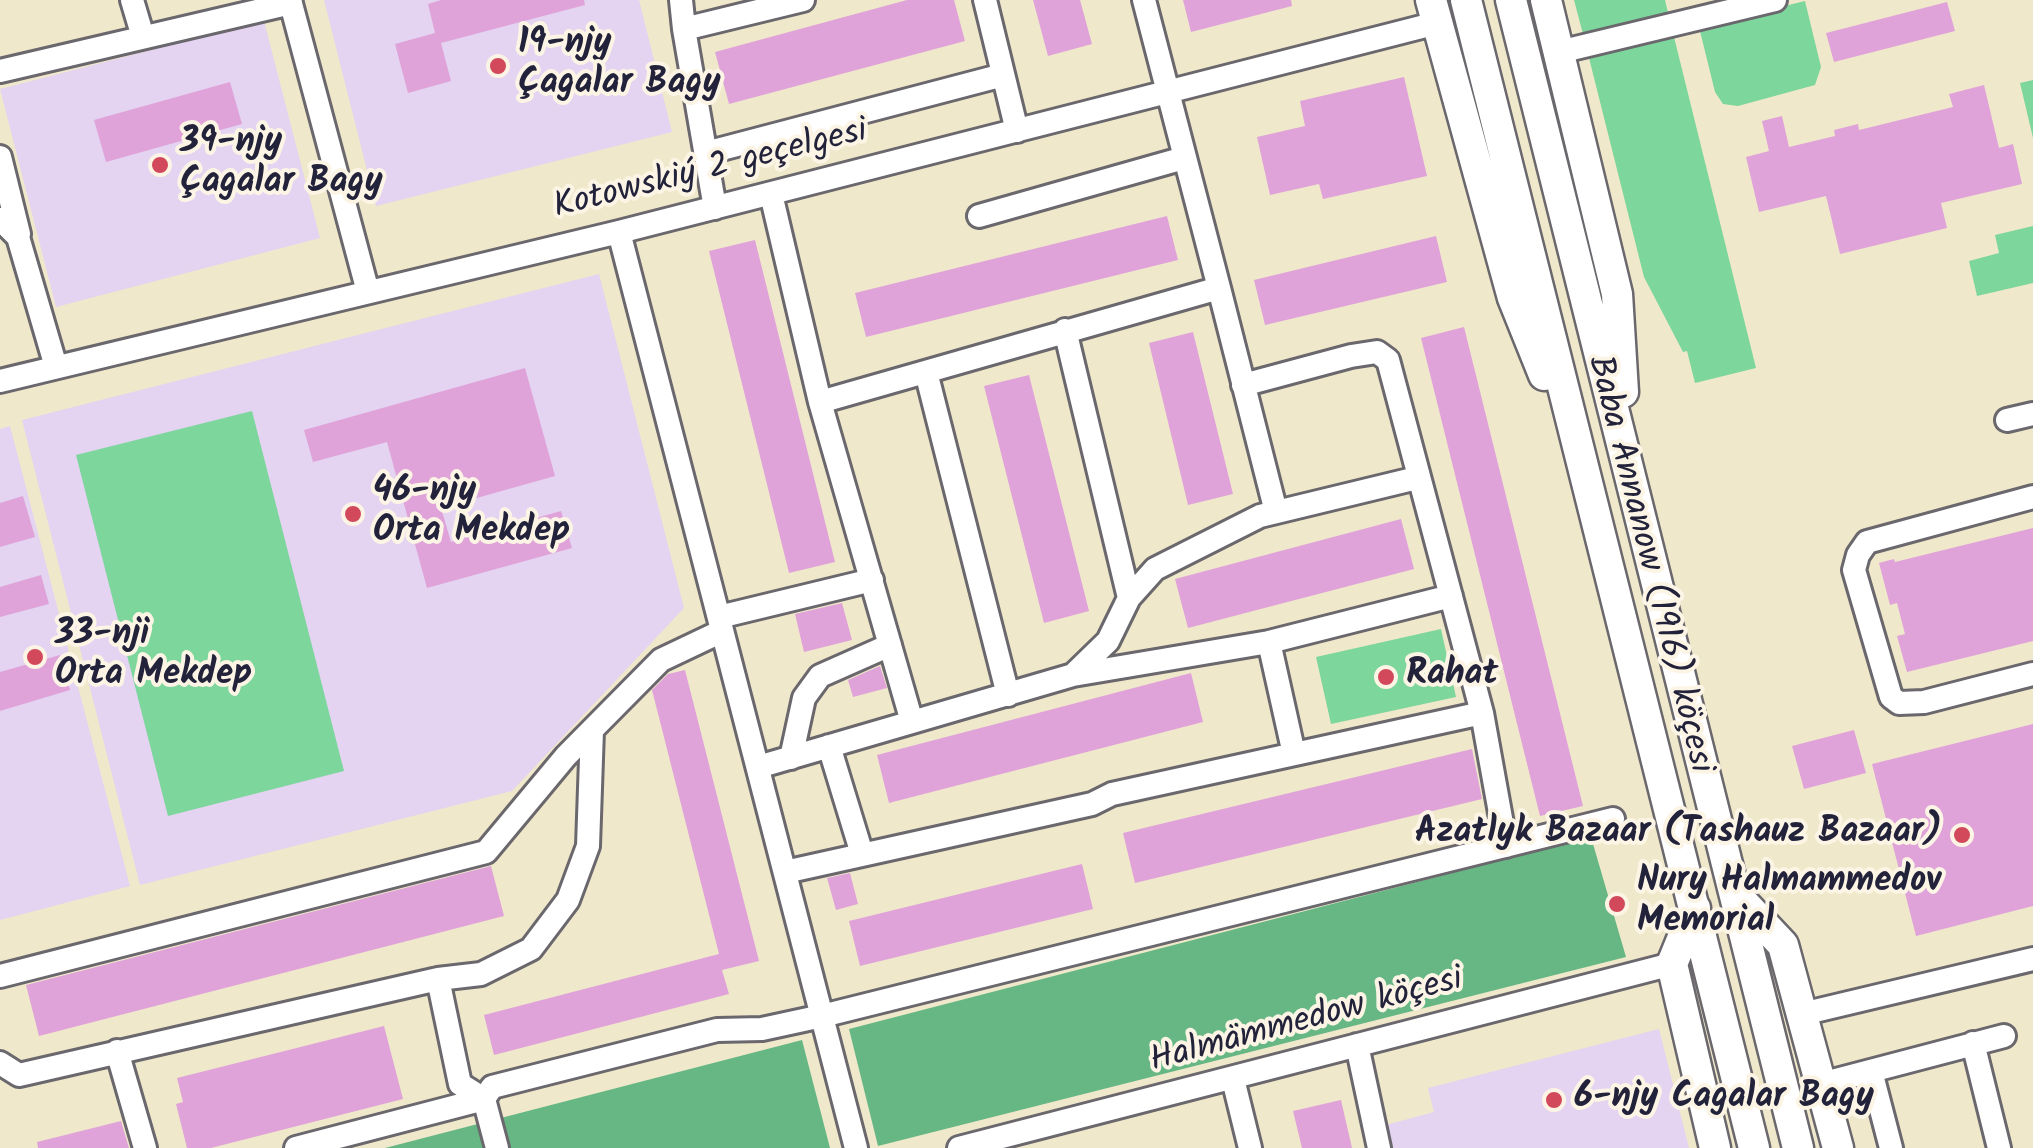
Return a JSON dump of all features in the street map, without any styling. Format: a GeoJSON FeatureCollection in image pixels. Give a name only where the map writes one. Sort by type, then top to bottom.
{"type":"FeatureCollection","features":[{"type":"Feature","properties":{"kind":"main road","name":"Baba Annanow (1916) köçesi"},"geometry":{"type":"LineString","coordinates":[[1466,0],[1754,1148]]}},
{"type":"Feature","properties":{"kind":"main road","name":"Baba Annanow (1916) köçesi"},"geometry":{"type":"LineString","coordinates":[[1511,0],[1798,1148]]}},
{"type":"Feature","properties":{"kind":"main road"},"geometry":{"type":"LineString","coordinates":[[1546,0],[1617,294],[1627,465]]}},
{"type":"Feature","properties":{"kind":"main road"},"geometry":{"type":"LineString","coordinates":[[1434,12],[1514,298],[1586,479]]}},
{"type":"Feature","properties":{"kind":"main road"},"geometry":{"type":"LineString","coordinates":[[1732,890],[1783,945],[1838,1148]]}},
{"type":"Feature","properties":{"kind":"main road"},"geometry":{"type":"LineString","coordinates":[[1695,908],[1672,964],[1716,1148]]}},
{"type":"Feature","properties":{"kind":"street"},"geometry":{"type":"LineString","coordinates":[[132,0],[142,37]]}},
{"type":"Feature","properties":{"kind":"street"},"geometry":{"type":"LineString","coordinates":[[681,0],[715,208]]}},
{"type":"Feature","properties":{"kind":"street"},"geometry":{"type":"LineString","coordinates":[[684,30],[803,0]]}},
{"type":"Feature","properties":{"kind":"street"},"geometry":{"type":"LineString","coordinates":[[985,0],[1017,131]]}},
{"type":"Feature","properties":{"kind":"street"},"geometry":{"type":"LineString","coordinates":[[1144,0],[1276,512]]}},
{"type":"Feature","properties":{"kind":"street"},"geometry":{"type":"LineString","coordinates":[[1558,52],[1775,0]]}},
{"type":"Feature","properties":{"kind":"street"},"geometry":{"type":"LineString","coordinates":[[0,72],[291,2],[368,292]]}},
{"type":"Feature","properties":{"kind":"street","name":"Kotowskiý 2 geçelgesi"},"geometry":{"type":"LineString","coordinates":[[0,380],[619,232],[1168,93],[1434,12]]}},
{"type":"Feature","properties":{"kind":"street"},"geometry":{"type":"LineString","coordinates":[[706,153],[1004,75]]}},
{"type":"Feature","properties":{"kind":"street"},"geometry":{"type":"LineString","coordinates":[[0,158],[56,367]]}},
{"type":"Feature","properties":{"kind":"street"},"geometry":{"type":"LineString","coordinates":[[979,216],[1184,158]]}},
{"type":"Feature","properties":{"kind":"street"},"geometry":{"type":"LineString","coordinates":[[771,194],[820,402],[912,722]]}},
{"type":"Feature","properties":{"kind":"street"},"geometry":{"type":"LineString","coordinates":[[0,218],[18,236],[25,256]]}},
{"type":"Feature","properties":{"kind":"street"},"geometry":{"type":"LineString","coordinates":[[619,232],[856,1148]]}},
{"type":"Feature","properties":{"kind":"street"},"geometry":{"type":"LineString","coordinates":[[820,402],[1218,288]]}},
{"type":"Feature","properties":{"kind":"street"},"geometry":{"type":"LineString","coordinates":[[1066,330],[1129,598]]}},
{"type":"Feature","properties":{"kind":"street"},"geometry":{"type":"LineString","coordinates":[[1244,385],[1351,356],[1378,352],[1388,360],[1482,713],[1506,846]]}},
{"type":"Feature","properties":{"kind":"street"},"geometry":{"type":"LineString","coordinates":[[926,372],[1008,695]]}},
{"type":"Feature","properties":{"kind":"street"},"geometry":{"type":"LineString","coordinates":[[2007,420],[2033,414]]}},
{"type":"Feature","properties":{"kind":"street"},"geometry":{"type":"LineString","coordinates":[[1072,676],[1108,642],[1129,598],[1155,568],[1276,512],[1417,478]]}},
{"type":"Feature","properties":{"kind":"street"},"geometry":{"type":"LineString","coordinates":[[2033,498],[1867,542],[1854,570],[1891,697],[1899,703],[1924,702],[2033,674]]}},
{"type":"Feature","properties":{"kind":"street"},"geometry":{"type":"LineString","coordinates":[[0,976],[486,852],[566,756],[661,660],[720,624],[872,580]]}},
{"type":"Feature","properties":{"kind":"street"},"geometry":{"type":"LineString","coordinates":[[758,767],[1072,676],[1269,642],[1451,596]]}},
{"type":"Feature","properties":{"kind":"street"},"geometry":{"type":"LineString","coordinates":[[1269,642],[1294,754]]}},
{"type":"Feature","properties":{"kind":"street"},"geometry":{"type":"LineString","coordinates":[[792,758],[804,698],[820,676],[890,645]]}},
{"type":"Feature","properties":{"kind":"street"},"geometry":{"type":"LineString","coordinates":[[785,872],[1482,713]]}},
{"type":"Feature","properties":{"kind":"street"},"geometry":{"type":"LineString","coordinates":[[0,1063],[19,1075],[438,979],[481,974],[531,949],[568,900],[588,846],[592,730]]}},
{"type":"Feature","properties":{"kind":"street"},"geometry":{"type":"LineString","coordinates":[[829,746],[862,854]]}},
{"type":"Feature","properties":{"kind":"street"},"geometry":{"type":"LineString","coordinates":[[296,1148],[484,1100],[492,1087],[717,1030],[762,1028],[822,1016],[1613,819]]}},
{"type":"Feature","properties":{"kind":"street"},"geometry":{"type":"LineString","coordinates":[[1802,1014],[2033,959]]}},
{"type":"Feature","properties":{"kind":"street","name":"Halmämmedow köçesi"},"geometry":{"type":"LineString","coordinates":[[959,1148],[1672,964]]}},
{"type":"Feature","properties":{"kind":"street"},"geometry":{"type":"LineString","coordinates":[[438,979],[460,1084],[484,1100],[497,1148]]}},
{"type":"Feature","properties":{"kind":"street"},"geometry":{"type":"LineString","coordinates":[[1820,1084],[2004,1036]]}},
{"type":"Feature","properties":{"kind":"street"},"geometry":{"type":"LineString","coordinates":[[1973,1043],[2000,1148]]}},
{"type":"Feature","properties":{"kind":"street"},"geometry":{"type":"LineString","coordinates":[[1357,1046],[1379,1148]]}},
{"type":"Feature","properties":{"kind":"street"},"geometry":{"type":"LineString","coordinates":[[117,1051],[144,1148]]}},
{"type":"Feature","properties":{"kind":"street"},"geometry":{"type":"LineString","coordinates":[[1871,1071],[1891,1148]]}},
{"type":"Feature","properties":{"kind":"street"},"geometry":{"type":"LineString","coordinates":[[1233,1079],[1250,1148]]}},
{"type":"Feature","properties":{"kind":"shaded area","name":"19-njy Çagalar Bagy"},"geometry":{"type":"Polygon","coordinates":[[[324,0],[639,0],[672,132],[376,206],[324,0]]]}},
{"type":"Feature","properties":{"kind":"shaded area","name":"39-njy Çagalar Bagy"},"geometry":{"type":"Polygon","coordinates":[[[264,21],[320,238],[56,307],[0,89],[264,21]]]}},
{"type":"Feature","properties":{"kind":"shaded area","name":"46-njy Orta Mekdep"},"geometry":{"type":"Polygon","coordinates":[[[599,274],[684,608],[512,791],[140,885],[22,420],[599,274]]]}},
{"type":"Feature","properties":{"kind":"shaded area","name":"33-nji Orta Mekdep"},"geometry":{"type":"Polygon","coordinates":[[[10,426],[130,886],[0,920],[0,429],[10,426]]]}},
{"type":"Feature","properties":{"kind":"shaded area","name":"6-njy Cagalar Bagy"},"geometry":{"type":"Polygon","coordinates":[[[1659,1029],[1689,1148],[1392,1148],[1386,1125],[1434,1112],[1428,1088],[1659,1029]]]}},
{"type":"Feature","properties":{"kind":"green space"},"geometry":{"type":"Polygon","coordinates":[[[1574,0],[1665,0],[1669,17],[1584,38],[1574,0]]]}},
{"type":"Feature","properties":{"kind":"green space"},"geometry":{"type":"Polygon","coordinates":[[[1805,1],[1821,67],[1815,85],[1738,106],[1723,104],[1715,92],[1699,27],[1805,1]]]}},
{"type":"Feature","properties":{"kind":"green space"},"geometry":{"type":"Polygon","coordinates":[[[1673,33],[1756,368],[1695,383],[1687,351],[1683,352],[1644,277],[1588,54],[1673,33]]]}},
{"type":"Feature","properties":{"kind":"green space"},"geometry":{"type":"Polygon","coordinates":[[[2033,80],[2033,138],[2020,83],[2033,80]]]}},
{"type":"Feature","properties":{"kind":"green space"},"geometry":{"type":"Polygon","coordinates":[[[2033,226],[2033,283],[1977,296],[1969,261],[1999,253],[1995,235],[2033,226]]]}},
{"type":"Feature","properties":{"kind":"green space"},"geometry":{"type":"Polygon","coordinates":[[[252,411],[344,771],[168,816],[76,455],[252,411]]]}},
{"type":"Feature","properties":{"kind":"green space","name":"Rahat"},"geometry":{"type":"Polygon","coordinates":[[[1441,629],[1456,697],[1331,724],[1316,657],[1441,629]]]}},
{"type":"Feature","properties":{"kind":"green space"},"geometry":{"type":"Polygon","coordinates":[[[1591,837],[1626,957],[878,1146],[849,1029],[1591,837]]]}},
{"type":"Feature","properties":{"kind":"green space"},"geometry":{"type":"Polygon","coordinates":[[[802,1040],[830,1148],[385,1148],[802,1040]]]}},
{"type":"Feature","properties":{"kind":"building"},"geometry":{"type":"Polygon","coordinates":[[[441,0],[584,0],[585,5],[441,43],[451,81],[408,93],[395,44],[435,33],[428,4],[441,0]]]}},
{"type":"Feature","properties":{"kind":"building"},"geometry":{"type":"Polygon","coordinates":[[[907,0],[954,0],[965,41],[729,104],[715,52],[907,0]]]}},
{"type":"Feature","properties":{"kind":"building"},"geometry":{"type":"Polygon","coordinates":[[[1033,0],[1080,0],[1092,44],[1048,56],[1033,0]]]}},
{"type":"Feature","properties":{"kind":"building"},"geometry":{"type":"Polygon","coordinates":[[[1183,0],[1291,0],[1292,6],[1191,32],[1183,0]]]}},
{"type":"Feature","properties":{"kind":"building"},"geometry":{"type":"Polygon","coordinates":[[[1947,2],[1955,31],[1834,62],[1826,33],[1947,2]]]}},
{"type":"Feature","properties":{"kind":"building"},"geometry":{"type":"Polygon","coordinates":[[[1404,77],[1427,176],[1323,199],[1319,184],[1270,195],[1257,137],[1305,126],[1300,101],[1404,77]]]}},
{"type":"Feature","properties":{"kind":"building"},"geometry":{"type":"Polygon","coordinates":[[[230,82],[242,124],[106,162],[94,120],[230,82]]]}},
{"type":"Feature","properties":{"kind":"building"},"geometry":{"type":"Polygon","coordinates":[[[1984,85],[1999,148],[2013,144],[2022,184],[1941,203],[1947,228],[1840,254],[1826,196],[1759,212],[1746,157],[1769,151],[1762,121],[1782,116],[1789,147],[1835,136],[1834,130],[1858,124],[1859,130],[1953,107],[1949,94],[1984,85]]]}},
{"type":"Feature","properties":{"kind":"building"},"geometry":{"type":"Polygon","coordinates":[[[1167,216],[1178,260],[866,337],[855,293],[1167,216]]]}},
{"type":"Feature","properties":{"kind":"building"},"geometry":{"type":"Polygon","coordinates":[[[1436,236],[1447,282],[1265,325],[1254,280],[1436,236]]]}},
{"type":"Feature","properties":{"kind":"building"},"geometry":{"type":"Polygon","coordinates":[[[755,240],[835,562],[789,573],[709,251],[755,240]]]}},
{"type":"Feature","properties":{"kind":"building"},"geometry":{"type":"Polygon","coordinates":[[[1464,327],[1583,806],[1540,816],[1421,338],[1464,327]]]}},
{"type":"Feature","properties":{"kind":"building"},"geometry":{"type":"Polygon","coordinates":[[[1193,332],[1233,494],[1188,505],[1149,343],[1193,332]]]}},
{"type":"Feature","properties":{"kind":"building"},"geometry":{"type":"Polygon","coordinates":[[[525,368],[555,476],[441,508],[451,542],[561,511],[572,548],[427,588],[387,442],[313,462],[304,430],[525,368]]]}},
{"type":"Feature","properties":{"kind":"building"},"geometry":{"type":"Polygon","coordinates":[[[1029,375],[1089,611],[1044,623],[984,386],[1029,375]]]}},
{"type":"Feature","properties":{"kind":"building"},"geometry":{"type":"Polygon","coordinates":[[[23,496],[35,537],[0,547],[0,503],[23,496]]]}},
{"type":"Feature","properties":{"kind":"building"},"geometry":{"type":"Polygon","coordinates":[[[1401,519],[1414,569],[1188,628],[1175,579],[1401,519]]]}},
{"type":"Feature","properties":{"kind":"building"},"geometry":{"type":"Polygon","coordinates":[[[2033,528],[2033,641],[1907,672],[1897,636],[1905,634],[1897,603],[1890,605],[1879,563],[2033,528]]]}},
{"type":"Feature","properties":{"kind":"building"},"geometry":{"type":"Polygon","coordinates":[[[41,575],[49,604],[0,617],[0,587],[41,575]]]}},
{"type":"Feature","properties":{"kind":"building"},"geometry":{"type":"Polygon","coordinates":[[[842,603],[852,640],[804,652],[795,614],[842,603]]]}},
{"type":"Feature","properties":{"kind":"building"},"geometry":{"type":"Polygon","coordinates":[[[60,655],[70,690],[0,711],[0,672],[60,655]]]}},
{"type":"Feature","properties":{"kind":"building"},"geometry":{"type":"Polygon","coordinates":[[[880,666],[887,688],[853,697],[848,680],[880,666]]]}},
{"type":"Feature","properties":{"kind":"building"},"geometry":{"type":"Polygon","coordinates":[[[685,670],[759,961],[722,970],[729,994],[494,1055],[484,1015],[719,954],[652,690],[668,674],[685,670]]]}},
{"type":"Feature","properties":{"kind":"building"},"geometry":{"type":"Polygon","coordinates":[[[1191,673],[1203,722],[889,803],[877,755],[1191,673]]]}},
{"type":"Feature","properties":{"kind":"building","name":"Azatlyk Bazaar (Tashauz Bazaar)"},"geometry":{"type":"Polygon","coordinates":[[[2033,724],[2033,906],[1916,936],[1872,764],[2033,724]]]}},
{"type":"Feature","properties":{"kind":"building"},"geometry":{"type":"Polygon","coordinates":[[[1854,730],[1866,773],[1804,789],[1792,746],[1854,730]]]}},
{"type":"Feature","properties":{"kind":"building"},"geometry":{"type":"Polygon","coordinates":[[[1472,749],[1482,799],[1135,883],[1123,833],[1472,749]]]}},
{"type":"Feature","properties":{"kind":"building"},"geometry":{"type":"Polygon","coordinates":[[[1082,864],[1093,909],[860,966],[849,921],[1082,864]]]}},
{"type":"Feature","properties":{"kind":"building"},"geometry":{"type":"Polygon","coordinates":[[[491,866],[504,916],[39,1036],[26,985],[491,866]]]}},
{"type":"Feature","properties":{"kind":"building"},"geometry":{"type":"Polygon","coordinates":[[[850,873],[858,904],[836,910],[827,878],[850,873]]]}},
{"type":"Feature","properties":{"kind":"building"},"geometry":{"type":"Polygon","coordinates":[[[384,1026],[403,1099],[211,1148],[187,1148],[176,1104],[183,1102],[177,1078],[384,1026]]]}},
{"type":"Feature","properties":{"kind":"building"},"geometry":{"type":"Polygon","coordinates":[[[1341,1100],[1352,1148],[1302,1148],[1293,1111],[1341,1100]]]}},
{"type":"Feature","properties":{"kind":"building"},"geometry":{"type":"Polygon","coordinates":[[[121,1121],[129,1148],[38,1148],[37,1142],[121,1121]]]}},
{"type":"Feature","properties":{"kind":"place","name":"19-njy Çagalar Bagy"},"geometry":{"type":"Point","coordinates":[498,66]}},
{"type":"Feature","properties":{"kind":"place","name":"39-njy Çagalar Bagy"},"geometry":{"type":"Point","coordinates":[160,165]}},
{"type":"Feature","properties":{"kind":"place","name":"46-njy Orta Mekdep"},"geometry":{"type":"Point","coordinates":[353,514]}},
{"type":"Feature","properties":{"kind":"place","name":"33-nji Orta Mekdep"},"geometry":{"type":"Point","coordinates":[35,657]}},
{"type":"Feature","properties":{"kind":"place","name":"Rahat"},"geometry":{"type":"Point","coordinates":[1386,677]}},
{"type":"Feature","properties":{"kind":"place","name":"Azatlyk Bazaar (Tashauz Bazaar)"},"geometry":{"type":"Point","coordinates":[1962,835]}},
{"type":"Feature","properties":{"kind":"place","name":"Nury Halmammedov Memorial"},"geometry":{"type":"Point","coordinates":[1617,904]}},
{"type":"Feature","properties":{"kind":"place","name":"6-njy Cagalar Bagy"},"geometry":{"type":"Point","coordinates":[1554,1100]}}]}
